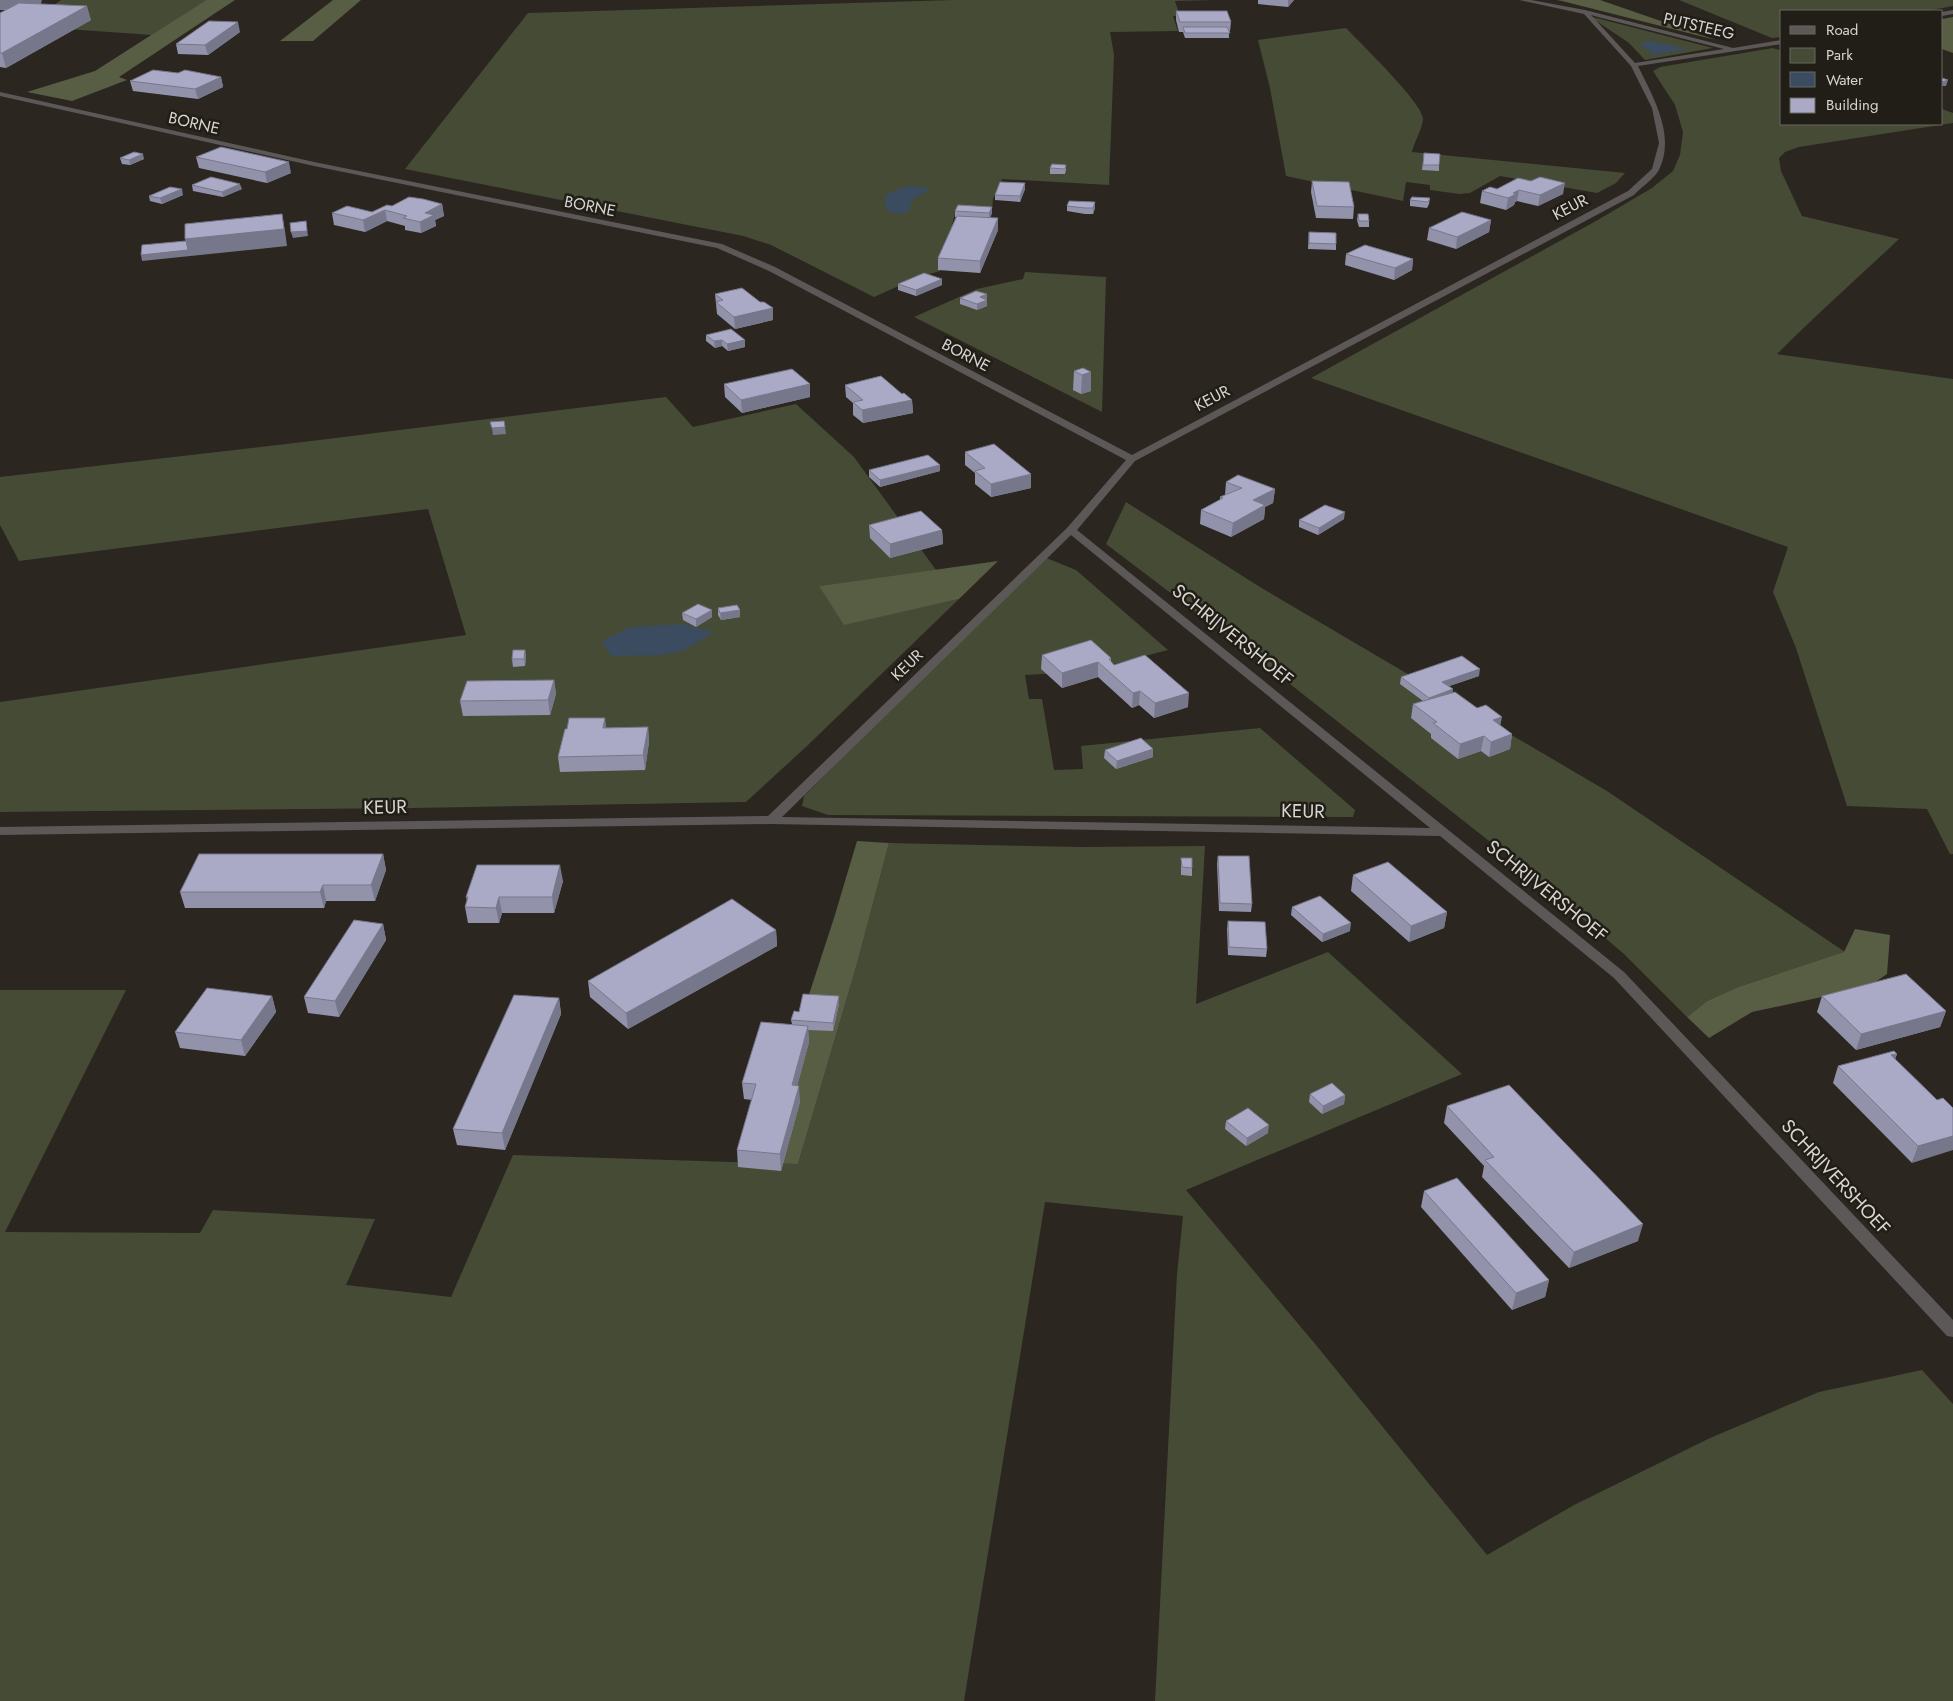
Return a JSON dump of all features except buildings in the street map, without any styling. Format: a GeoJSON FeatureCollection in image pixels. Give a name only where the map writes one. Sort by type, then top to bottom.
{"type":"FeatureCollection","features":[{"type":"Feature","properties":{"kind":"street","name":"PUTSTEEG"},"geometry":{"type":"LineString","coordinates":[[1522,0],[1585,12],[1734,50],[1780,42]]}},
{"type":"Feature","properties":{"kind":"street","name":"KEUR"},"geometry":{"type":"LineString","coordinates":[[771,820],[1071,530],[1132,459],[1631,193],[1655,170],[1662,143],[1655,108],[1634,64],[1585,12]]}},
{"type":"Feature","properties":{"kind":"street"},"geometry":{"type":"LineString","coordinates":[[1634,64],[1734,50]]}},
{"type":"Feature","properties":{"kind":"street","name":"BORNE"},"geometry":{"type":"LineString","coordinates":[[0,94],[314,164],[719,246],[772,268],[1132,459]]}},
{"type":"Feature","properties":{"kind":"street","name":"SCHRIJVERSHOEF"},"geometry":{"type":"LineString","coordinates":[[1071,530],[1619,975],[1953,1331]]}},
{"type":"Feature","properties":{"kind":"street","name":"KEUR"},"geometry":{"type":"LineString","coordinates":[[0,831],[771,820],[1444,832]]}},
{"type":"Feature","properties":{"kind":"green space"},"geometry":{"type":"Polygon","coordinates":[[[61,0],[206,0],[152,35],[23,26],[61,0]]]}},
{"type":"Feature","properties":{"kind":"green space"},"geometry":{"type":"Polygon","coordinates":[[[206,0],[235,0],[119,77],[127,80],[72,101],[27,92],[95,71],[206,0]]]}},
{"type":"Feature","properties":{"kind":"green space"},"geometry":{"type":"Polygon","coordinates":[[[333,0],[361,0],[313,41],[280,41],[333,0]]]}},
{"type":"Feature","properties":{"kind":"green space"},"geometry":{"type":"Polygon","coordinates":[[[953,0],[1215,0],[1175,1],[1180,16],[1173,16],[1178,31],[1110,32],[1114,55],[1109,185],[1002,179],[993,199],[992,211],[956,210],[940,271],[919,277],[874,297],[771,245],[743,236],[405,169],[528,13],[953,0]]]}},
{"type":"Feature","properties":{"kind":"green space"},"geometry":{"type":"Polygon","coordinates":[[[1557,0],[1600,0],[1716,40],[1562,1],[1557,0]]]}},
{"type":"Feature","properties":{"kind":"green space"},"geometry":{"type":"Polygon","coordinates":[[[1679,0],[1953,0],[1953,6],[1931,10],[1780,10],[1780,37],[1772,38],[1679,0]]]}},
{"type":"Feature","properties":{"kind":"green space"},"geometry":{"type":"Polygon","coordinates":[[[1589,16],[1713,48],[1645,60],[1629,43],[1589,16]]]}},
{"type":"Feature","properties":{"kind":"green space"},"geometry":{"type":"Polygon","coordinates":[[[1953,17],[1953,53],[1943,49],[1943,19],[1953,17]]]}},
{"type":"Feature","properties":{"kind":"green space"},"geometry":{"type":"Polygon","coordinates":[[[1346,28],[1402,87],[1420,111],[1423,119],[1412,152],[1625,173],[1616,183],[1597,193],[1500,176],[1470,193],[1459,194],[1430,190],[1430,185],[1406,182],[1403,201],[1286,176],[1270,88],[1258,40],[1346,28]]]}},
{"type":"Feature","properties":{"kind":"green space"},"geometry":{"type":"Polygon","coordinates":[[[1773,48],[1780,50],[1780,125],[1940,125],[1799,147],[1785,152],[1779,158],[1781,171],[1802,216],[1899,239],[1777,354],[1953,379],[1953,854],[1950,854],[1927,809],[1847,806],[1796,648],[1773,592],[1788,547],[1311,378],[1596,221],[1652,188],[1673,171],[1680,155],[1683,132],[1675,105],[1653,71],[1660,67],[1773,48]]]}},
{"type":"Feature","properties":{"kind":"green space"},"geometry":{"type":"Polygon","coordinates":[[[1943,109],[1953,113],[1953,123],[1943,125],[1943,109]]]}},
{"type":"Feature","properties":{"kind":"green space"},"geometry":{"type":"Polygon","coordinates":[[[1025,272],[1106,277],[1102,412],[914,317],[977,289],[1023,279],[1025,272]]]}},
{"type":"Feature","properties":{"kind":"green space"},"geometry":{"type":"Polygon","coordinates":[[[666,397],[693,427],[796,404],[854,457],[936,570],[820,586],[844,624],[959,599],[807,746],[746,802],[414,808],[0,812],[0,702],[466,635],[428,509],[19,561],[0,525],[0,477],[666,397]]]}},
{"type":"Feature","properties":{"kind":"green space"},"geometry":{"type":"Polygon","coordinates":[[[1126,502],[1260,587],[1607,791],[1845,952],[1738,987],[1707,1001],[1687,1017],[1624,954],[1517,863],[1267,666],[1106,544],[1126,502]]]}},
{"type":"Feature","properties":{"kind":"green space"},"geometry":{"type":"Polygon","coordinates":[[[1044,557],[1076,570],[1168,650],[1083,672],[1025,675],[1029,699],[1042,699],[1054,770],[1083,769],[1081,746],[1260,728],[1355,810],[1353,817],[828,815],[802,806],[804,796],[1044,557]]]}},
{"type":"Feature","properties":{"kind":"green space"},"geometry":{"type":"Polygon","coordinates":[[[998,561],[959,599],[844,625],[819,586],[998,561]]]}},
{"type":"Feature","properties":{"kind":"green space"},"geometry":{"type":"Polygon","coordinates":[[[857,841],[889,843],[857,964],[798,1164],[754,1163],[834,918],[857,841]]]}},
{"type":"Feature","properties":{"kind":"green space"},"geometry":{"type":"Polygon","coordinates":[[[889,843],[1081,847],[1205,846],[1196,1004],[1328,952],[1462,1074],[1186,1190],[1316,1345],[1487,1555],[1574,1505],[1710,1438],[1819,1392],[1922,1370],[1953,1404],[1953,1701],[1155,1701],[1177,1274],[1183,1216],[1045,1202],[964,1701],[0,1701],[0,990],[126,990],[5,1232],[200,1233],[213,1210],[375,1219],[346,1285],[451,1297],[513,1155],[798,1164],[857,964],[889,843]]]}},
{"type":"Feature","properties":{"kind":"green space"},"geometry":{"type":"Polygon","coordinates":[[[1855,929],[1890,935],[1887,974],[1868,987],[1752,1012],[1709,1038],[1687,1017],[1707,1001],[1738,987],[1844,952],[1855,929]]]}},
{"type":"Feature","properties":{"kind":"water"},"geometry":{"type":"Polygon","coordinates":[[[1651,41],[1688,49],[1654,55],[1639,43],[1651,41]]]}},
{"type":"Feature","properties":{"kind":"water"},"geometry":{"type":"Polygon","coordinates":[[[908,186],[928,188],[929,190],[911,201],[911,208],[908,212],[897,214],[889,212],[885,205],[885,197],[891,192],[908,186]]]}},
{"type":"Feature","properties":{"kind":"water"},"geometry":{"type":"Polygon","coordinates":[[[682,624],[714,632],[685,650],[663,655],[611,656],[602,641],[631,627],[682,624]]]}}]}
